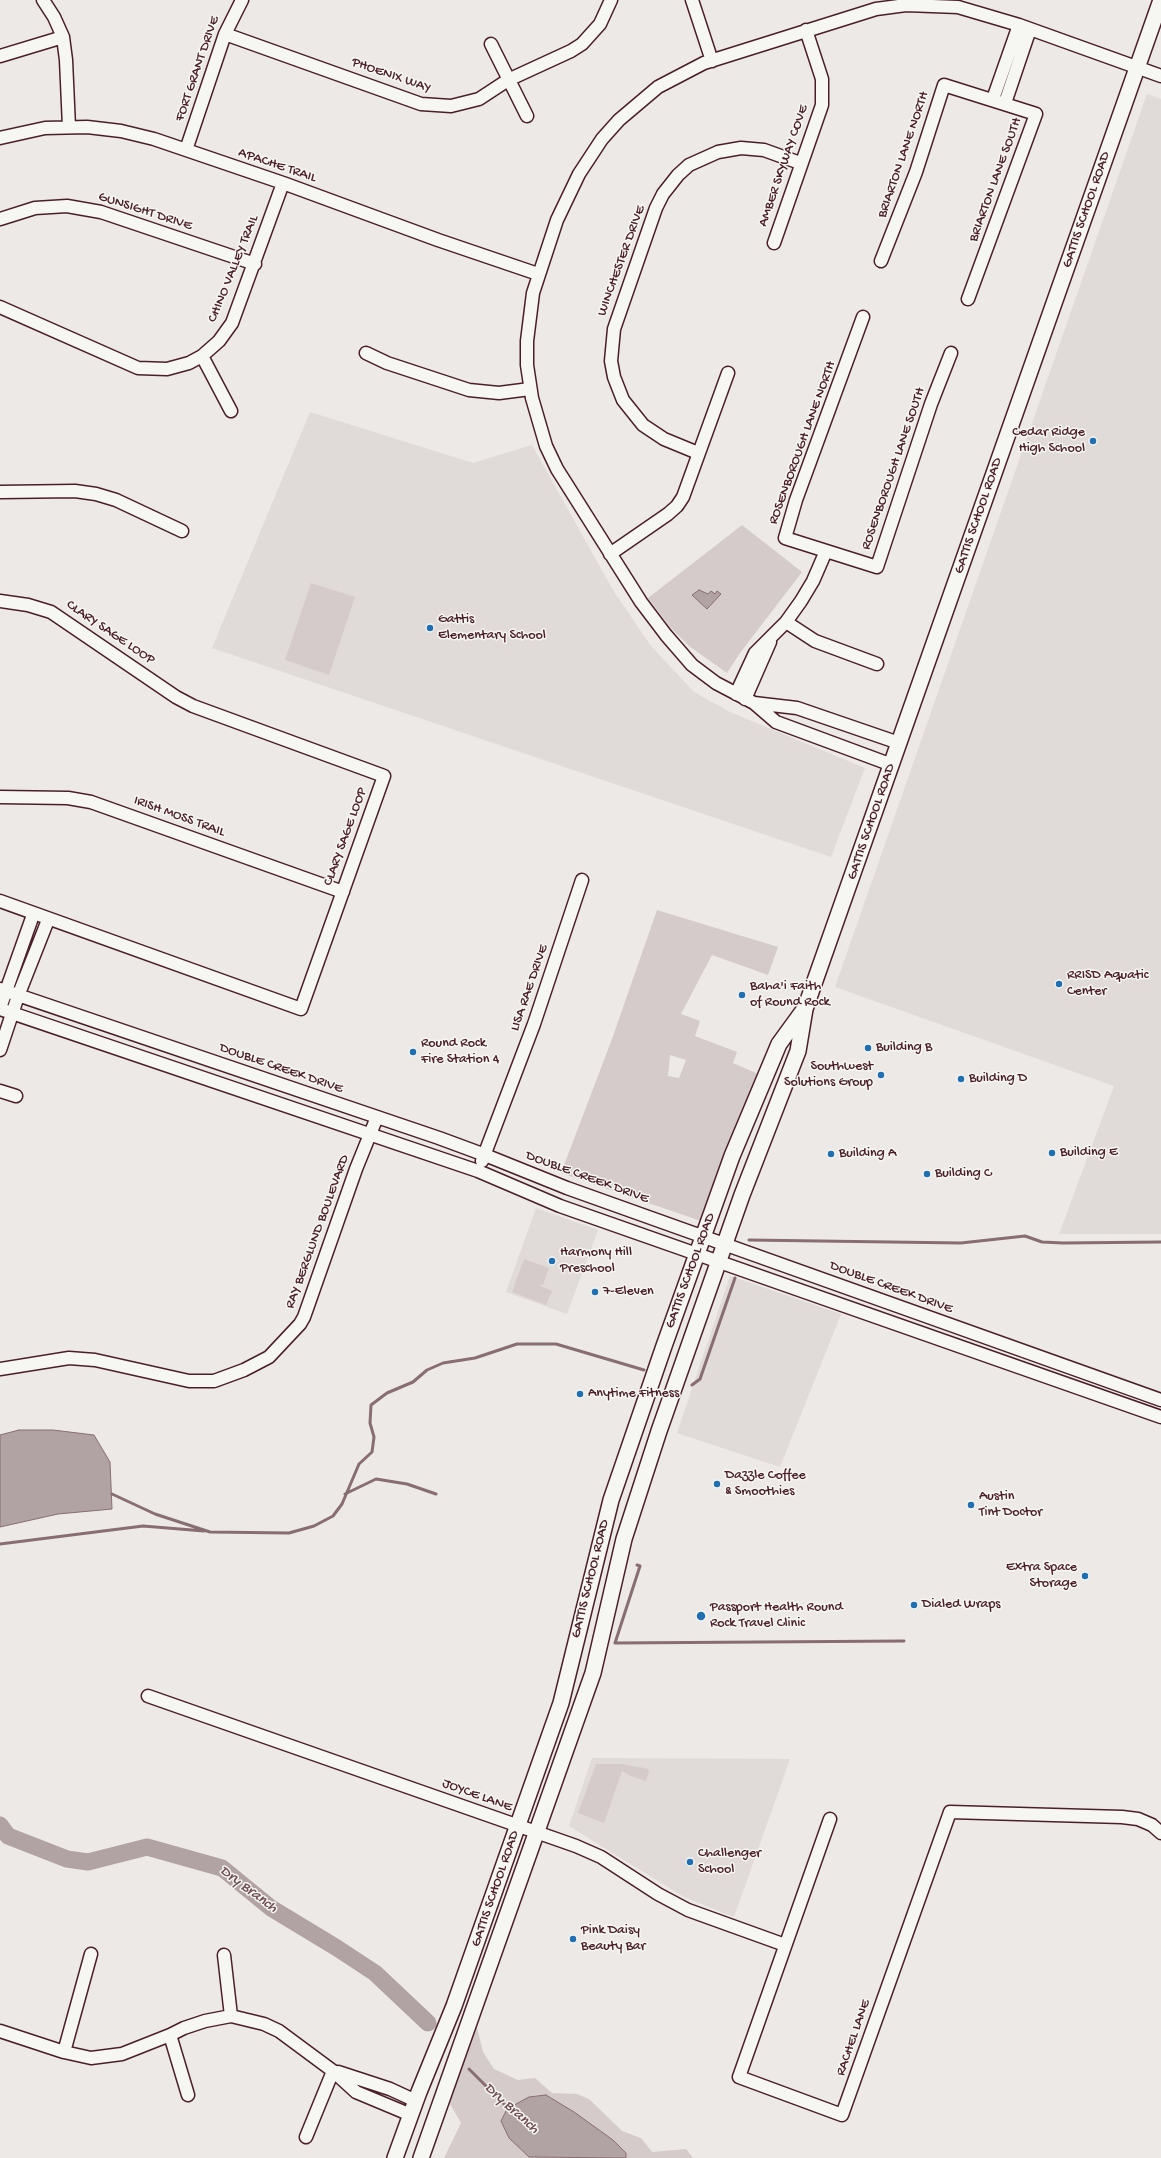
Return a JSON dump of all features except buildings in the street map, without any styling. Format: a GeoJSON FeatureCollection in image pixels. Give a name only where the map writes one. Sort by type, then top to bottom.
{"type":"FeatureCollection","features":[{"type":"Feature","properties":{"kind":"main road","name":"GATTIS SCHOOL ROAD"},"geometry":{"type":"LineString","coordinates":[[421,2158],[538,1833],[593,1673],[624,1539],[659,1431],[742,1195],[798,1051],[805,1009],[1161,0]]}},
{"type":"Feature","properties":{"kind":"main road","name":"GATTIS SCHOOL ROAD"},"geometry":{"type":"LineString","coordinates":[[396,2158],[416,2101],[454,2006],[561,1703],[611,1500],[661,1353],[698,1254],[732,1156],[779,1044],[805,1009]]}},
{"type":"Feature","properties":{"kind":"main road"},"geometry":{"type":"LineString","coordinates":[[413,2158],[426,2120],[416,2101]]}},
{"type":"Feature","properties":{"kind":"street"},"geometry":{"type":"LineString","coordinates":[[43,0],[54,17],[63,37],[66,60],[69,127]]}},
{"type":"Feature","properties":{"kind":"street","name":"FORT GRANT DRIVE"},"geometry":{"type":"LineString","coordinates":[[186,150],[225,34],[242,0]]}},
{"type":"Feature","properties":{"kind":"street","name":"PHOENIX WAY"},"geometry":{"type":"LineString","coordinates":[[225,34],[428,106],[443,107],[465,104],[479,99],[508,80],[571,51],[582,44],[600,24],[611,0]]}},
{"type":"Feature","properties":{"kind":"street"},"geometry":{"type":"LineString","coordinates":[[692,0],[712,61]]}},
{"type":"Feature","properties":{"kind":"street"},"geometry":{"type":"LineString","coordinates":[[892,765],[782,725],[745,699],[702,673],[688,660],[641,602],[557,469],[538,422],[530,389],[527,341],[529,317],[538,274],[567,197],[602,139],[619,120],[658,87],[681,74],[712,61],[876,9],[906,5],[958,7],[1025,27],[1161,76]]}},
{"type":"Feature","properties":{"kind":"street"},"geometry":{"type":"LineString","coordinates":[[999,101],[1025,27]]}},
{"type":"Feature","properties":{"kind":"street","name":"AMBER SKYWAY COVE"},"geometry":{"type":"LineString","coordinates":[[774,243],[800,163],[820,111],[823,92],[820,73],[806,30]]}},
{"type":"Feature","properties":{"kind":"street"},"geometry":{"type":"LineString","coordinates":[[0,56],[63,37]]}},
{"type":"Feature","properties":{"kind":"street"},"geometry":{"type":"LineString","coordinates":[[491,44],[527,116]]}},
{"type":"Feature","properties":{"kind":"street","name":"BRIARTON LANE NORTH"},"geometry":{"type":"LineString","coordinates":[[882,261],[916,172],[944,85],[999,101]]}},
{"type":"Feature","properties":{"kind":"street","name":"BRIARTON LANE SOUTH"},"geometry":{"type":"LineString","coordinates":[[968,299],[1036,114],[999,101]]}},
{"type":"Feature","properties":{"kind":"street","name":"APACHE TRAIL"},"geometry":{"type":"LineString","coordinates":[[0,138],[45,128],[87,127],[121,131],[186,150],[283,183],[438,240],[538,274]]}},
{"type":"Feature","properties":{"kind":"street","name":"WINCHESTER DRIVE"},"geometry":{"type":"LineString","coordinates":[[698,453],[664,439],[650,430],[636,417],[623,400],[611,361],[614,329],[656,208],[663,194],[678,175],[689,165],[718,152],[748,148],[764,150],[800,163]]}},
{"type":"Feature","properties":{"kind":"street","name":"CHINO VALLEY TRAIL"},"geometry":{"type":"LineString","coordinates":[[0,308],[138,368],[167,369],[189,363],[202,356],[219,341],[232,323],[255,264],[283,183]]}},
{"type":"Feature","properties":{"kind":"street","name":"GUNSIGHT DRIVE"},"geometry":{"type":"LineString","coordinates":[[0,219],[35,208],[67,206],[101,212],[255,264]]}},
{"type":"Feature","properties":{"kind":"street","name":"ROSENBOROUGH LANE NORTH"},"geometry":{"type":"LineString","coordinates":[[826,551],[785,538],[796,500],[863,318]]}},
{"type":"Feature","properties":{"kind":"street"},"geometry":{"type":"LineString","coordinates":[[366,353],[387,363],[469,390],[499,392],[530,389]]}},
{"type":"Feature","properties":{"kind":"street","name":"ROSENBOROUGH LANE SOUTH"},"geometry":{"type":"LineString","coordinates":[[826,551],[877,567],[931,404],[951,353]]}},
{"type":"Feature","properties":{"kind":"street"},"geometry":{"type":"LineString","coordinates":[[202,356],[231,411]]}},
{"type":"Feature","properties":{"kind":"street"},"geometry":{"type":"LineString","coordinates":[[610,554],[668,514],[677,506],[683,497],[728,373]]}},
{"type":"Feature","properties":{"kind":"street"},"geometry":{"type":"LineString","coordinates":[[0,492],[75,491],[96,494],[128,505],[182,531]]}},
{"type":"Feature","properties":{"kind":"street"},"geometry":{"type":"LineString","coordinates":[[745,699],[755,653],[786,622],[813,581],[826,551]]}},
{"type":"Feature","properties":{"kind":"street","name":"CLARY SAGE LOOP"},"geometry":{"type":"LineString","coordinates":[[0,601],[28,604],[51,612],[176,697],[193,706],[384,776],[301,1009],[33,915],[0,901]]}},
{"type":"Feature","properties":{"kind":"street"},"geometry":{"type":"LineString","coordinates":[[786,622],[815,640],[877,664]]}},
{"type":"Feature","properties":{"kind":"street"},"geometry":{"type":"LineString","coordinates":[[745,699],[797,708],[899,743]]}},
{"type":"Feature","properties":{"kind":"street","name":"IRISH MOSS TRAIL"},"geometry":{"type":"LineString","coordinates":[[0,797],[68,798],[91,802],[343,892]]}},
{"type":"Feature","properties":{"kind":"street","name":"LISA RAE DRIVE"},"geometry":{"type":"LineString","coordinates":[[478,1171],[534,1024],[582,880]]}},
{"type":"Feature","properties":{"kind":"street"},"geometry":{"type":"LineString","coordinates":[[33,915],[3,990],[0,1008],[478,1171],[560,1206],[1161,1416]]}},
{"type":"Feature","properties":{"kind":"street"},"geometry":{"type":"LineString","coordinates":[[0,1050],[12,1012],[48,920]]}},
{"type":"Feature","properties":{"kind":"street","name":"DOUBLE CREEK DRIVE"},"geometry":{"type":"LineString","coordinates":[[3,990],[485,1155],[567,1188],[1161,1400]]}},
{"type":"Feature","properties":{"kind":"street"},"geometry":{"type":"LineString","coordinates":[[0,1091],[16,1096]]}},
{"type":"Feature","properties":{"kind":"street","name":"RAY BERGLUND BOULEVARD"},"geometry":{"type":"LineString","coordinates":[[0,1369],[69,1358],[95,1360],[189,1381],[214,1381],[244,1370],[269,1357],[300,1324],[304,1317],[356,1168],[376,1117]]}},
{"type":"Feature","properties":{"kind":"street","name":"JOYCE LANE"},"geometry":{"type":"LineString","coordinates":[[148,1696],[576,1846],[601,1857],[658,1894],[688,1910],[785,1945]]}},
{"type":"Feature","properties":{"kind":"street","name":"RACHEL LANE"},"geometry":{"type":"LineString","coordinates":[[830,1819],[739,2077],[842,2115],[950,1812],[1122,1817],[1138,1819],[1161,1832]]}},
{"type":"Feature","properties":{"kind":"street"},"geometry":{"type":"LineString","coordinates":[[64,2052],[90,1954]]}},
{"type":"Feature","properties":{"kind":"street"},"geometry":{"type":"LineString","coordinates":[[224,1955],[231,2016]]}},
{"type":"Feature","properties":{"kind":"street"},"geometry":{"type":"LineString","coordinates":[[0,2031],[64,2052],[91,2058],[110,2056],[140,2048],[205,2020],[231,2016],[264,2024],[279,2031],[334,2070],[356,2092],[411,2115]]}},
{"type":"Feature","properties":{"kind":"street"},"geometry":{"type":"LineString","coordinates":[[170,2035],[188,2095]]}},
{"type":"Feature","properties":{"kind":"street"},"geometry":{"type":"LineString","coordinates":[[334,2070],[416,2101]]}},
{"type":"Feature","properties":{"kind":"street"},"geometry":{"type":"LineString","coordinates":[[306,2137],[334,2070]]}},
{"type":"Feature","properties":{"kind":"shaded area","name":"Cedar Ridge High School"},"geometry":{"type":"Polygon","coordinates":[[[1147,94],[1161,99],[1161,1234],[1059,1234],[1114,1086],[835,987],[1147,94]]]}},
{"type":"Feature","properties":{"kind":"shaded area","name":"Gattis Elementary School"},"geometry":{"type":"Polygon","coordinates":[[[310,412],[473,463],[532,445],[614,592],[651,646],[694,692],[730,712],[865,768],[831,857],[212,648],[310,412]]]}},
{"type":"Feature","properties":{"kind":"shaded area"},"geometry":{"type":"Polygon","coordinates":[[[742,525],[802,572],[740,653],[727,673],[689,646],[671,628],[648,598],[742,525]]]}},
{"type":"Feature","properties":{"kind":"shaded area"},"geometry":{"type":"Polygon","coordinates":[[[311,583],[355,597],[329,675],[285,660],[311,583]]]}},
{"type":"Feature","properties":{"kind":"shaded area"},"geometry":{"type":"Polygon","coordinates":[[[657,910],[778,947],[768,975],[712,955],[681,1014],[700,1021],[695,1036],[737,1052],[733,1063],[758,1074],[701,1221],[561,1173],[612,1039],[657,910]],[[670,1055],[668,1076],[679,1078],[686,1060],[670,1055]]]}},
{"type":"Feature","properties":{"kind":"shaded area","name":"Harmony Hill Preschool"},"geometry":{"type":"Polygon","coordinates":[[[536,1208],[598,1230],[567,1314],[506,1292],[536,1208]]]}},
{"type":"Feature","properties":{"kind":"shaded area"},"geometry":{"type":"Polygon","coordinates":[[[524,1259],[549,1268],[543,1285],[541,1284],[540,1286],[552,1291],[546,1305],[512,1292],[524,1259]]]}},
{"type":"Feature","properties":{"kind":"shaded area"},"geometry":{"type":"Polygon","coordinates":[[[730,1276],[841,1314],[780,1467],[677,1433],[730,1276]]]}},
{"type":"Feature","properties":{"kind":"shaded area","name":"Challenger School"},"geometry":{"type":"Polygon","coordinates":[[[592,1758],[790,1759],[734,1917],[684,1897],[569,1826],[592,1758]]]}},
{"type":"Feature","properties":{"kind":"shaded area"},"geometry":{"type":"Polygon","coordinates":[[[596,1764],[625,1764],[648,1769],[649,1772],[646,1781],[622,1771],[604,1823],[578,1813],[596,1764]]]}},
{"type":"Feature","properties":{"kind":"shaded area"},"geometry":{"type":"Polygon","coordinates":[[[473,2011],[483,2052],[494,2069],[518,2080],[535,2078],[552,2093],[577,2094],[589,2099],[622,2131],[641,2138],[652,2152],[686,2149],[693,2158],[444,2158],[461,2123],[450,2104],[445,2083],[473,2011]]]}},
{"type":"Feature","properties":{"kind":"water"},"geometry":{"type":"Polygon","coordinates":[[[699,590],[708,594],[711,591],[715,594],[717,591],[721,594],[707,609],[692,595],[699,590]]]}},
{"type":"Feature","properties":{"kind":"water"},"geometry":{"type":"Polygon","coordinates":[[[19,1430],[53,1430],[94,1435],[110,1462],[112,1509],[58,1514],[0,1527],[0,1435],[19,1430]]]}},
{"type":"Feature","properties":{"kind":"water"},"geometry":{"type":"Polygon","coordinates":[[[546,2095],[574,2112],[613,2140],[626,2153],[626,2158],[529,2157],[509,2138],[501,2121],[507,2109],[529,2097],[546,2095]]]}},
{"type":"Feature","properties":{"kind":"waterway"},"geometry":{"type":"LineString","coordinates":[[749,1240],[961,1243],[1025,1236],[1042,1242],[1063,1243],[1161,1242]]}},
{"type":"Feature","properties":{"kind":"waterway"},"geometry":{"type":"LineString","coordinates":[[692,1385],[700,1379],[735,1278]]}},
{"type":"Feature","properties":{"kind":"waterway"},"geometry":{"type":"LineString","coordinates":[[112,1494],[155,1514],[210,1532],[289,1533],[314,1526],[333,1516],[342,1504],[359,1464],[372,1452],[374,1437],[370,1423],[371,1405],[387,1393],[413,1382],[427,1370],[443,1363],[475,1358],[517,1344],[556,1344],[644,1370]]}},
{"type":"Feature","properties":{"kind":"waterway"},"geometry":{"type":"LineString","coordinates":[[345,1494],[376,1479],[407,1484],[436,1494]]}},
{"type":"Feature","properties":{"kind":"waterway"},"geometry":{"type":"LineString","coordinates":[[0,1544],[143,1526],[204,1531]]}},
{"type":"Feature","properties":{"kind":"waterway"},"geometry":{"type":"LineString","coordinates":[[637,1565],[640,1566],[615,1643],[904,1641]]}},
{"type":"Feature","properties":{"kind":"waterway","name":"Dry Branch"},"geometry":{"type":"LineString","coordinates":[[0,1825],[8,1836],[67,1859],[88,1862],[147,1847],[222,1868],[271,1908],[375,1973],[428,2023]]}},
{"type":"Feature","properties":{"kind":"waterway","name":"Dry Branch"},"geometry":{"type":"LineString","coordinates":[[469,2069],[509,2109]]}},
{"type":"Feature","properties":{"kind":"place","name":"Cedar Ridge High School"},"geometry":{"type":"Point","coordinates":[1093,441]}},
{"type":"Feature","properties":{"kind":"place","name":"Gattis Elementary School"},"geometry":{"type":"Point","coordinates":[430,628]}},
{"type":"Feature","properties":{"kind":"place","name":"RRISD Aquatic Center"},"geometry":{"type":"Point","coordinates":[1059,984]}},
{"type":"Feature","properties":{"kind":"place","name":"Baha'i Faith of Round Rock"},"geometry":{"type":"Point","coordinates":[742,995]}},
{"type":"Feature","properties":{"kind":"place","name":"Building B"},"geometry":{"type":"Point","coordinates":[868,1048]}},
{"type":"Feature","properties":{"kind":"place","name":"Round Rock Fire Station 4"},"geometry":{"type":"Point","coordinates":[413,1052]}},
{"type":"Feature","properties":{"kind":"place","name":"Southwest Solutions Group"},"geometry":{"type":"Point","coordinates":[881,1075]}},
{"type":"Feature","properties":{"kind":"place","name":"Building D"},"geometry":{"type":"Point","coordinates":[961,1079]}},
{"type":"Feature","properties":{"kind":"place","name":"Building E"},"geometry":{"type":"Point","coordinates":[1052,1153]}},
{"type":"Feature","properties":{"kind":"place","name":"Building A"},"geometry":{"type":"Point","coordinates":[831,1154]}},
{"type":"Feature","properties":{"kind":"place","name":"Building C"},"geometry":{"type":"Point","coordinates":[927,1174]}},
{"type":"Feature","properties":{"kind":"place","name":"Harmony Hill Preschool"},"geometry":{"type":"Point","coordinates":[552,1261]}},
{"type":"Feature","properties":{"kind":"place","name":"7-Eleven"},"geometry":{"type":"Point","coordinates":[595,1292]}},
{"type":"Feature","properties":{"kind":"place","name":"Anytime Fitness"},"geometry":{"type":"Point","coordinates":[580,1394]}},
{"type":"Feature","properties":{"kind":"place","name":"Dazzle Coffee & Smoothies"},"geometry":{"type":"Point","coordinates":[717,1484]}},
{"type":"Feature","properties":{"kind":"place","name":"Austin Tint Doctor"},"geometry":{"type":"Point","coordinates":[971,1505]}},
{"type":"Feature","properties":{"kind":"place","name":"Extra Space Storage"},"geometry":{"type":"Point","coordinates":[1085,1576]}},
{"type":"Feature","properties":{"kind":"place","name":"Dialed Wraps"},"geometry":{"type":"Point","coordinates":[914,1605]}},
{"type":"Feature","properties":{"kind":"place","name":"Passport Health Round Rock Travel Clinic"},"geometry":{"type":"Point","coordinates":[701,1616]}},
{"type":"Feature","properties":{"kind":"place","name":"Challenger School"},"geometry":{"type":"Point","coordinates":[690,1862]}},
{"type":"Feature","properties":{"kind":"place","name":"Pink Daisy Beauty Bar"},"geometry":{"type":"Point","coordinates":[573,1939]}}]}
